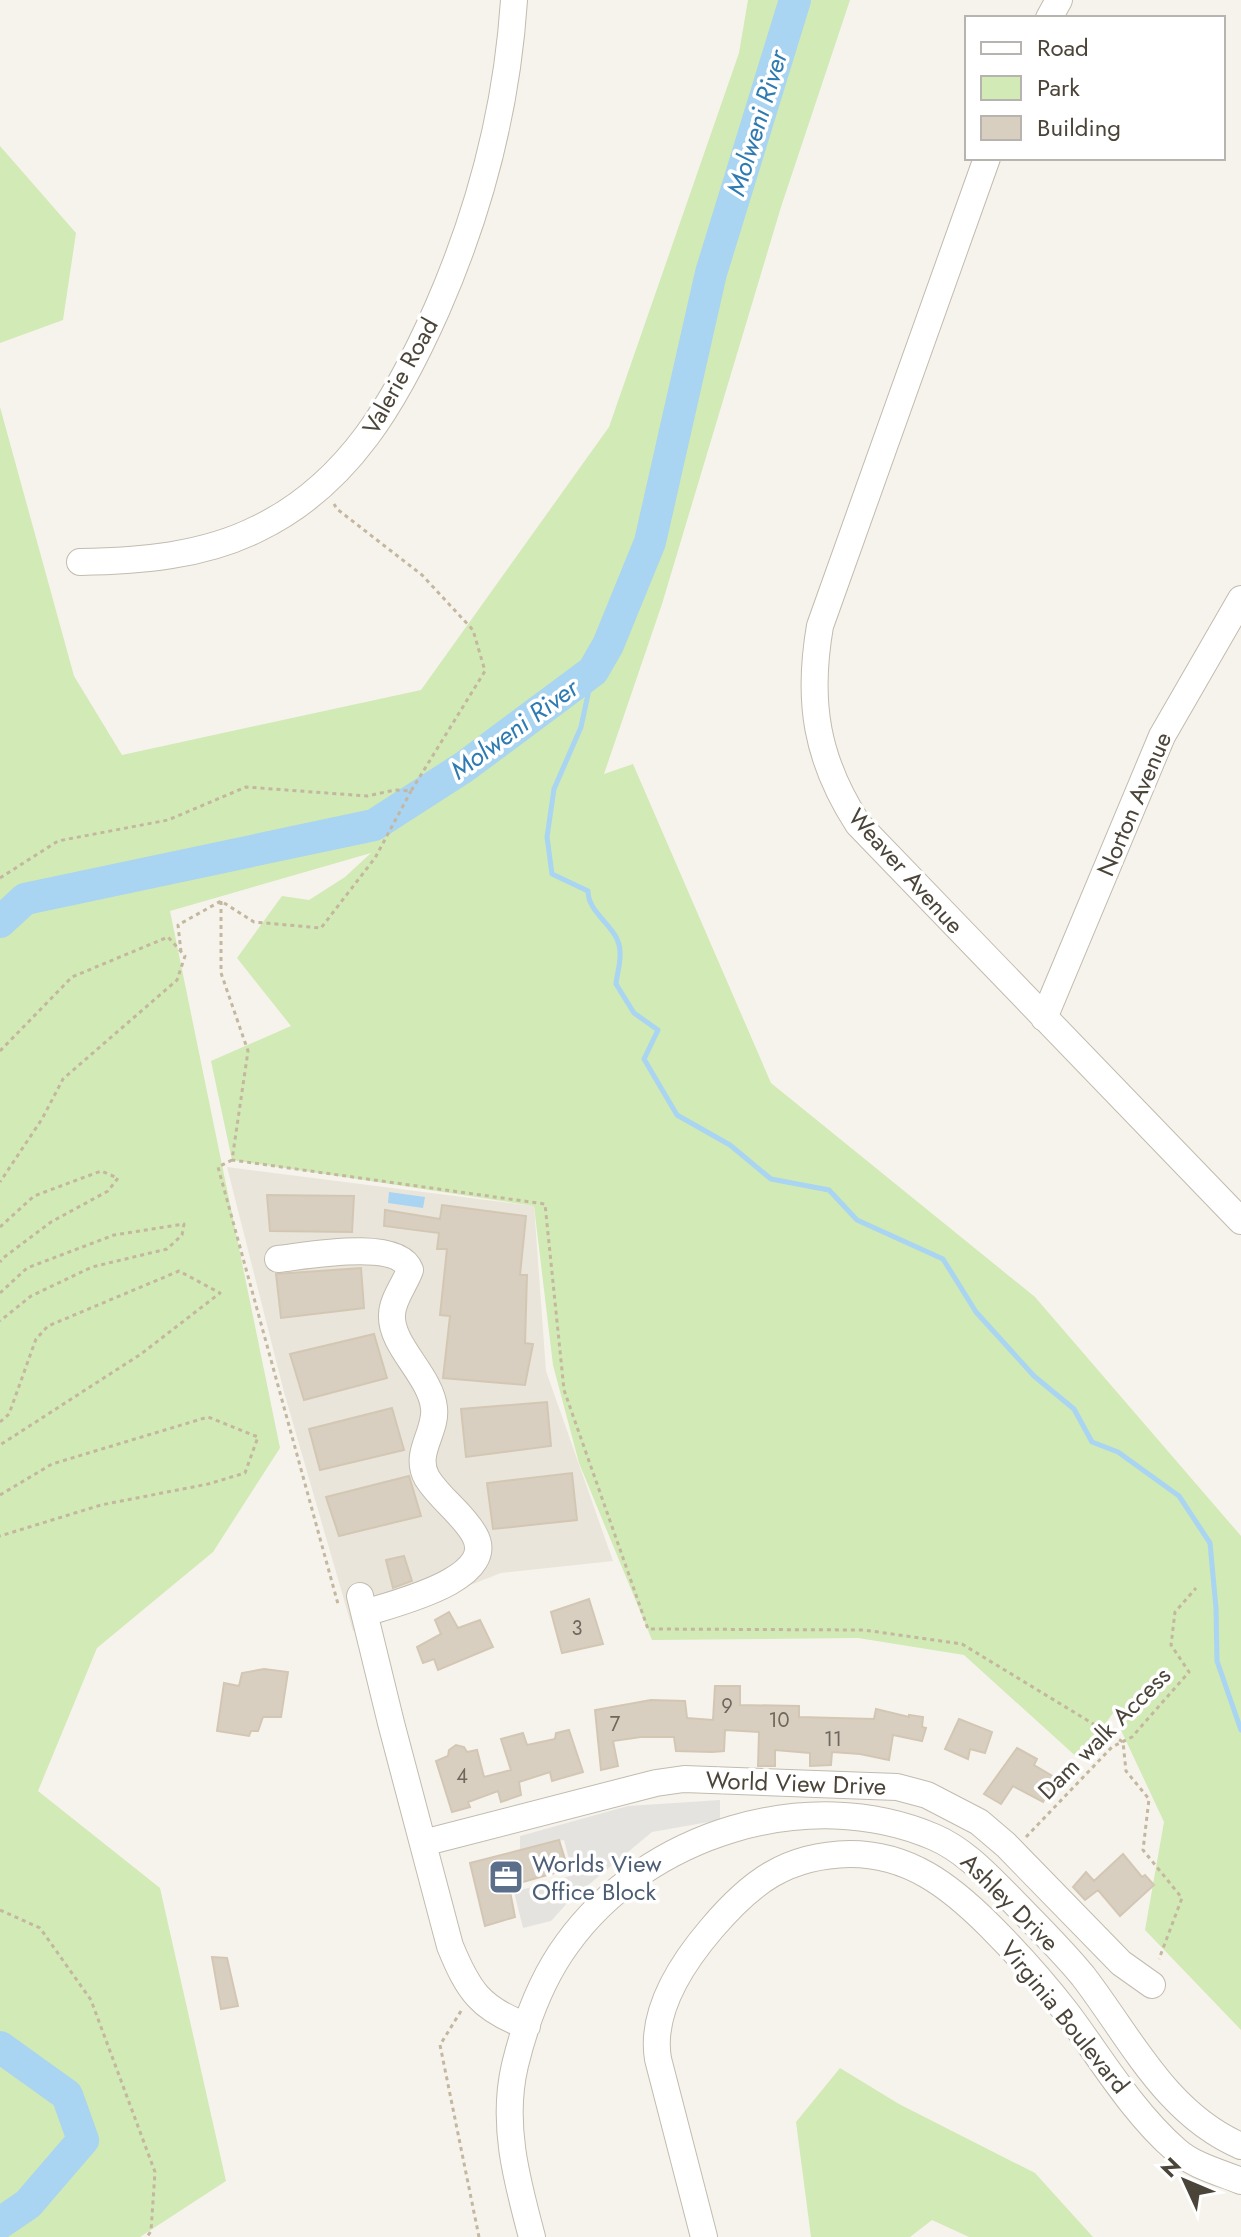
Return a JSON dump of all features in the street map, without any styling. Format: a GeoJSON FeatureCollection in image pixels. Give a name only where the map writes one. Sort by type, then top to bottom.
{"type":"FeatureCollection","features":[{"type":"Feature","properties":{"kind":"street","name":"Valerie Road"},"geometry":{"type":"LineString","coordinates":[[80,562],[154,558],[214,545],[270,522],[303,501],[330,478],[374,429],[400,387],[427,332],[479,199],[507,75],[514,0]]}},
{"type":"Feature","properties":{"kind":"street","name":"Weaver Avenue"},"geometry":{"type":"LineString","coordinates":[[986,160],[820,626],[814,661],[817,732],[845,804],[858,824],[1241,1221]]}},
{"type":"Feature","properties":{"kind":"street","name":"Norton Avenue"},"geometry":{"type":"LineString","coordinates":[[1044,1018],[1162,736],[1241,599]]}},
{"type":"Feature","properties":{"kind":"street"},"geometry":{"type":"LineString","coordinates":[[278,1259],[361,1252],[385,1253],[408,1263],[410,1270],[391,1316],[396,1333],[433,1401],[435,1417],[424,1448],[423,1470],[436,1490],[466,1523],[478,1542],[478,1550],[472,1564],[459,1577],[426,1592],[354,1604],[450,1946],[462,1975],[477,1998],[505,2018],[527,2026]]}},
{"type":"Feature","properties":{"kind":"street","name":"World View Drive"},"geometry":{"type":"LineString","coordinates":[[423,1843],[656,1783],[684,1779],[897,1787],[927,1795],[979,1822],[1006,1845],[1121,1963],[1152,1985]]}},
{"type":"Feature","properties":{"kind":"street","name":"Ashley Drive"},"geometry":{"type":"LineString","coordinates":[[532,2237],[513,2166],[510,2134],[514,2067],[550,1972],[567,1944],[603,1903],[648,1867],[700,1841],[754,1824],[811,1816],[859,1817],[897,1825],[933,1837],[960,1851],[982,1869],[1082,1976],[1144,2063],[1173,2097],[1204,2125],[1241,2146]]}},
{"type":"Feature","properties":{"kind":"street","name":"Virginia Boulevard"},"geometry":{"type":"LineString","coordinates":[[704,2237],[658,2059],[656,2036],[663,2007],[670,1990],[706,1935],[735,1901],[767,1876],[790,1864],[835,1855],[872,1854],[890,1858],[938,1879],[968,1904],[1032,1968],[1107,2071],[1175,2149],[1201,2166],[1241,2181]]}},
{"type":"Feature","properties":{"kind":"path"},"geometry":{"type":"LineString","coordinates":[[221,901],[254,922],[321,928],[375,858],[411,791],[485,671],[473,630],[422,575],[337,509],[330,478]]}},
{"type":"Feature","properties":{"kind":"path"},"geometry":{"type":"LineString","coordinates":[[0,878],[58,841],[168,820],[246,787],[367,796],[395,790],[411,791]]}},
{"type":"Feature","properties":{"kind":"path"},"geometry":{"type":"LineString","coordinates":[[181,952],[178,925],[221,901]]}},
{"type":"Feature","properties":{"kind":"path"},"geometry":{"type":"LineString","coordinates":[[221,901],[221,973],[248,1051],[232,1160]]}},
{"type":"Feature","properties":{"kind":"path"},"geometry":{"type":"LineString","coordinates":[[0,1051],[72,977],[168,937],[185,956],[177,980],[63,1079],[42,1119],[0,1182]]}},
{"type":"Feature","properties":{"kind":"path"},"geometry":{"type":"LineString","coordinates":[[354,1604],[218,1167],[232,1160],[545,1204],[564,1390],[648,1629],[864,1630],[962,1644],[1123,1742],[1126,1771],[1149,1799],[1143,1850],[1182,1898],[1159,1959]]}},
{"type":"Feature","properties":{"kind":"path"},"geometry":{"type":"LineString","coordinates":[[0,1227],[34,1196],[101,1171],[118,1178],[108,1191],[51,1222],[0,1262]]}},
{"type":"Feature","properties":{"kind":"path"},"geometry":{"type":"LineString","coordinates":[[0,1293],[27,1268],[114,1235],[184,1224],[182,1235],[167,1249],[92,1267],[31,1296],[0,1321]]}},
{"type":"Feature","properties":{"kind":"path"},"geometry":{"type":"LineString","coordinates":[[0,1422],[9,1414],[36,1339],[48,1326],[179,1271],[220,1293],[141,1354],[0,1445]]}},
{"type":"Feature","properties":{"kind":"path"},"geometry":{"type":"LineString","coordinates":[[0,1495],[52,1464],[208,1417],[258,1437],[245,1473],[208,1484],[101,1505],[0,1536]]}},
{"type":"Feature","properties":{"kind":"path","name":"Dam walk Access"},"geometry":{"type":"LineString","coordinates":[[1006,1845],[1020,1844],[1112,1747],[1132,1737],[1189,1672],[1171,1645],[1175,1612],[1196,1588]]}},
{"type":"Feature","properties":{"kind":"path"},"geometry":{"type":"LineString","coordinates":[[0,1910],[40,1928],[91,2000],[155,2172],[151,2231],[147,2237]]}},
{"type":"Feature","properties":{"kind":"path"},"geometry":{"type":"LineString","coordinates":[[477,1998],[462,2009],[440,2045],[479,2237]]}},
{"type":"Feature","properties":{"kind":"shaded area"},"geometry":{"type":"Polygon","coordinates":[[[227,1167],[534,1206],[546,1371],[613,1561],[501,1573],[353,1631],[284,1392],[227,1167]]]}},
{"type":"Feature","properties":{"kind":"shaded area"},"geometry":{"type":"Polygon","coordinates":[[[720,1800],[720,1820],[652,1832],[569,1901],[551,1921],[523,1928],[514,1892],[573,1875],[564,1840],[520,1850],[520,1836],[628,1806],[720,1800]]]}},
{"type":"Feature","properties":{"kind":"green space"},"geometry":{"type":"Polygon","coordinates":[[[748,0],[850,0],[781,207],[662,604],[604,774],[633,764],[771,1083],[1035,1297],[1241,1536],[1241,2030],[1145,1930],[1164,1822],[1113,1713],[1080,1760],[964,1655],[858,1638],[652,1640],[579,1463],[553,1365],[534,1206],[232,1160],[211,1061],[291,1026],[237,958],[282,896],[309,900],[345,877],[371,853],[170,911],[280,1448],[213,1552],[97,1648],[38,1791],[160,1888],[226,2181],[140,2237],[0,2237],[0,407],[74,676],[122,755],[421,690],[609,427],[739,53],[748,0]]]}},
{"type":"Feature","properties":{"kind":"green space"},"geometry":{"type":"Polygon","coordinates":[[[0,146],[76,233],[63,320],[0,343],[0,146]]]}},
{"type":"Feature","properties":{"kind":"green space"},"geometry":{"type":"Polygon","coordinates":[[[840,2068],[899,2104],[1035,2173],[1093,2237],[969,2237],[932,2220],[910,2237],[811,2237],[796,2122],[840,2068]]]}},
{"type":"Feature","properties":{"kind":"water"},"geometry":{"type":"Polygon","coordinates":[[[389,1192],[425,1197],[423,1208],[388,1203],[389,1192]]]}},
{"type":"Feature","properties":{"kind":"building"},"geometry":{"type":"Polygon","coordinates":[[[267,1195],[354,1196],[352,1232],[270,1231],[267,1195]]]}},
{"type":"Feature","properties":{"kind":"building"},"geometry":{"type":"Polygon","coordinates":[[[442,1205],[526,1216],[520,1275],[527,1275],[525,1343],[533,1344],[525,1385],[443,1378],[450,1316],[440,1315],[447,1249],[437,1249],[439,1233],[384,1226],[385,1210],[440,1219],[442,1205]]]}},
{"type":"Feature","properties":{"kind":"building"},"geometry":{"type":"Polygon","coordinates":[[[361,1268],[364,1308],[281,1318],[276,1274],[361,1268]]]}},
{"type":"Feature","properties":{"kind":"building"},"geometry":{"type":"Polygon","coordinates":[[[374,1334],[387,1378],[304,1400],[290,1354],[374,1334]]]}},
{"type":"Feature","properties":{"kind":"building"},"geometry":{"type":"Polygon","coordinates":[[[547,1402],[551,1446],[466,1457],[461,1409],[547,1402]]]}},
{"type":"Feature","properties":{"kind":"building"},"geometry":{"type":"Polygon","coordinates":[[[392,1408],[404,1450],[320,1470],[309,1429],[392,1408]]]}},
{"type":"Feature","properties":{"kind":"building"},"geometry":{"type":"Polygon","coordinates":[[[572,1473],[577,1520],[493,1529],[487,1483],[572,1473]]]}},
{"type":"Feature","properties":{"kind":"building"},"geometry":{"type":"Polygon","coordinates":[[[409,1476],[421,1516],[339,1536],[326,1497],[409,1476]]]}},
{"type":"Feature","properties":{"kind":"building"},"geometry":{"type":"Polygon","coordinates":[[[404,1556],[412,1581],[393,1588],[386,1560],[404,1556]]]}},
{"type":"Feature","properties":{"kind":"building"},"geometry":{"type":"Polygon","coordinates":[[[589,1599],[603,1644],[562,1653],[551,1612],[589,1599]]]}},
{"type":"Feature","properties":{"kind":"building"},"geometry":{"type":"Polygon","coordinates":[[[449,1612],[458,1628],[480,1620],[493,1647],[438,1670],[434,1659],[423,1663],[417,1647],[441,1634],[435,1620],[449,1612]]]}},
{"type":"Feature","properties":{"kind":"building"},"geometry":{"type":"Polygon","coordinates":[[[264,1669],[288,1672],[281,1717],[263,1717],[258,1731],[251,1731],[249,1736],[217,1731],[224,1683],[239,1686],[242,1673],[264,1669]]]}},
{"type":"Feature","properties":{"kind":"building"},"geometry":{"type":"Polygon","coordinates":[[[715,1686],[740,1686],[740,1705],[799,1706],[799,1717],[874,1719],[876,1709],[923,1717],[922,1727],[926,1728],[922,1741],[893,1735],[889,1760],[832,1752],[831,1765],[810,1766],[810,1753],[775,1750],[775,1766],[758,1766],[759,1732],[725,1730],[724,1751],[712,1752],[676,1751],[674,1737],[641,1737],[613,1741],[618,1766],[601,1770],[595,1710],[651,1700],[685,1701],[687,1718],[713,1720],[715,1686]]]}},
{"type":"Feature","properties":{"kind":"building"},"geometry":{"type":"Polygon","coordinates":[[[959,1719],[992,1732],[985,1753],[970,1749],[968,1759],[945,1749],[959,1719]]]}},
{"type":"Feature","properties":{"kind":"building"},"geometry":{"type":"Polygon","coordinates":[[[569,1730],[583,1772],[552,1781],[550,1772],[519,1782],[521,1795],[501,1802],[498,1791],[468,1802],[470,1807],[452,1812],[436,1761],[448,1756],[449,1750],[456,1745],[464,1747],[467,1752],[477,1750],[484,1777],[511,1770],[501,1739],[523,1733],[527,1745],[555,1739],[556,1733],[569,1730]]]}},
{"type":"Feature","properties":{"kind":"building"},"geometry":{"type":"Polygon","coordinates":[[[1017,1748],[1037,1759],[1034,1765],[1056,1778],[1043,1802],[1013,1786],[1001,1804],[984,1794],[1017,1748]]]}},
{"type":"Feature","properties":{"kind":"building","name":"Worlds View Office Block"},"geometry":{"type":"Polygon","coordinates":[[[559,1840],[568,1869],[509,1886],[515,1917],[485,1926],[470,1863],[559,1840]]]}},
{"type":"Feature","properties":{"kind":"building"},"geometry":{"type":"Polygon","coordinates":[[[1123,1854],[1142,1877],[1145,1875],[1154,1885],[1120,1916],[1098,1890],[1085,1900],[1073,1887],[1086,1872],[1094,1881],[1123,1854]]]}},
{"type":"Feature","properties":{"kind":"building"},"geometry":{"type":"Polygon","coordinates":[[[212,1957],[227,1958],[238,2006],[221,2009],[212,1957]]]}},
{"type":"Feature","properties":{"kind":"waterway","name":"Molweni River"},"geometry":{"type":"LineString","coordinates":[[0,922],[25,899],[374,825],[464,767],[593,671],[608,645],[650,542],[711,273],[795,0]]}},
{"type":"Feature","properties":{"kind":"waterway"},"geometry":{"type":"LineString","coordinates":[[593,671],[581,727],[554,789],[547,837],[552,874],[588,891],[593,907],[615,935],[620,956],[616,984],[634,1013],[658,1030],[644,1059],[677,1115],[730,1145],[771,1179],[829,1190],[857,1220],[943,1259],[976,1312],[1034,1376],[1074,1409],[1092,1442],[1118,1452],[1179,1496],[1210,1543],[1217,1661],[1241,1730]]}},
{"type":"Feature","properties":{"kind":"waterway","name":"Molweni River"},"geometry":{"type":"LineString","coordinates":[[0,2047],[67,2095],[83,2140],[28,2204],[0,2223]]}},
{"type":"Feature","properties":{"kind":"place","name":"Worlds View Office Block"},"geometry":{"type":"Point","coordinates":[506,1877]}}]}
